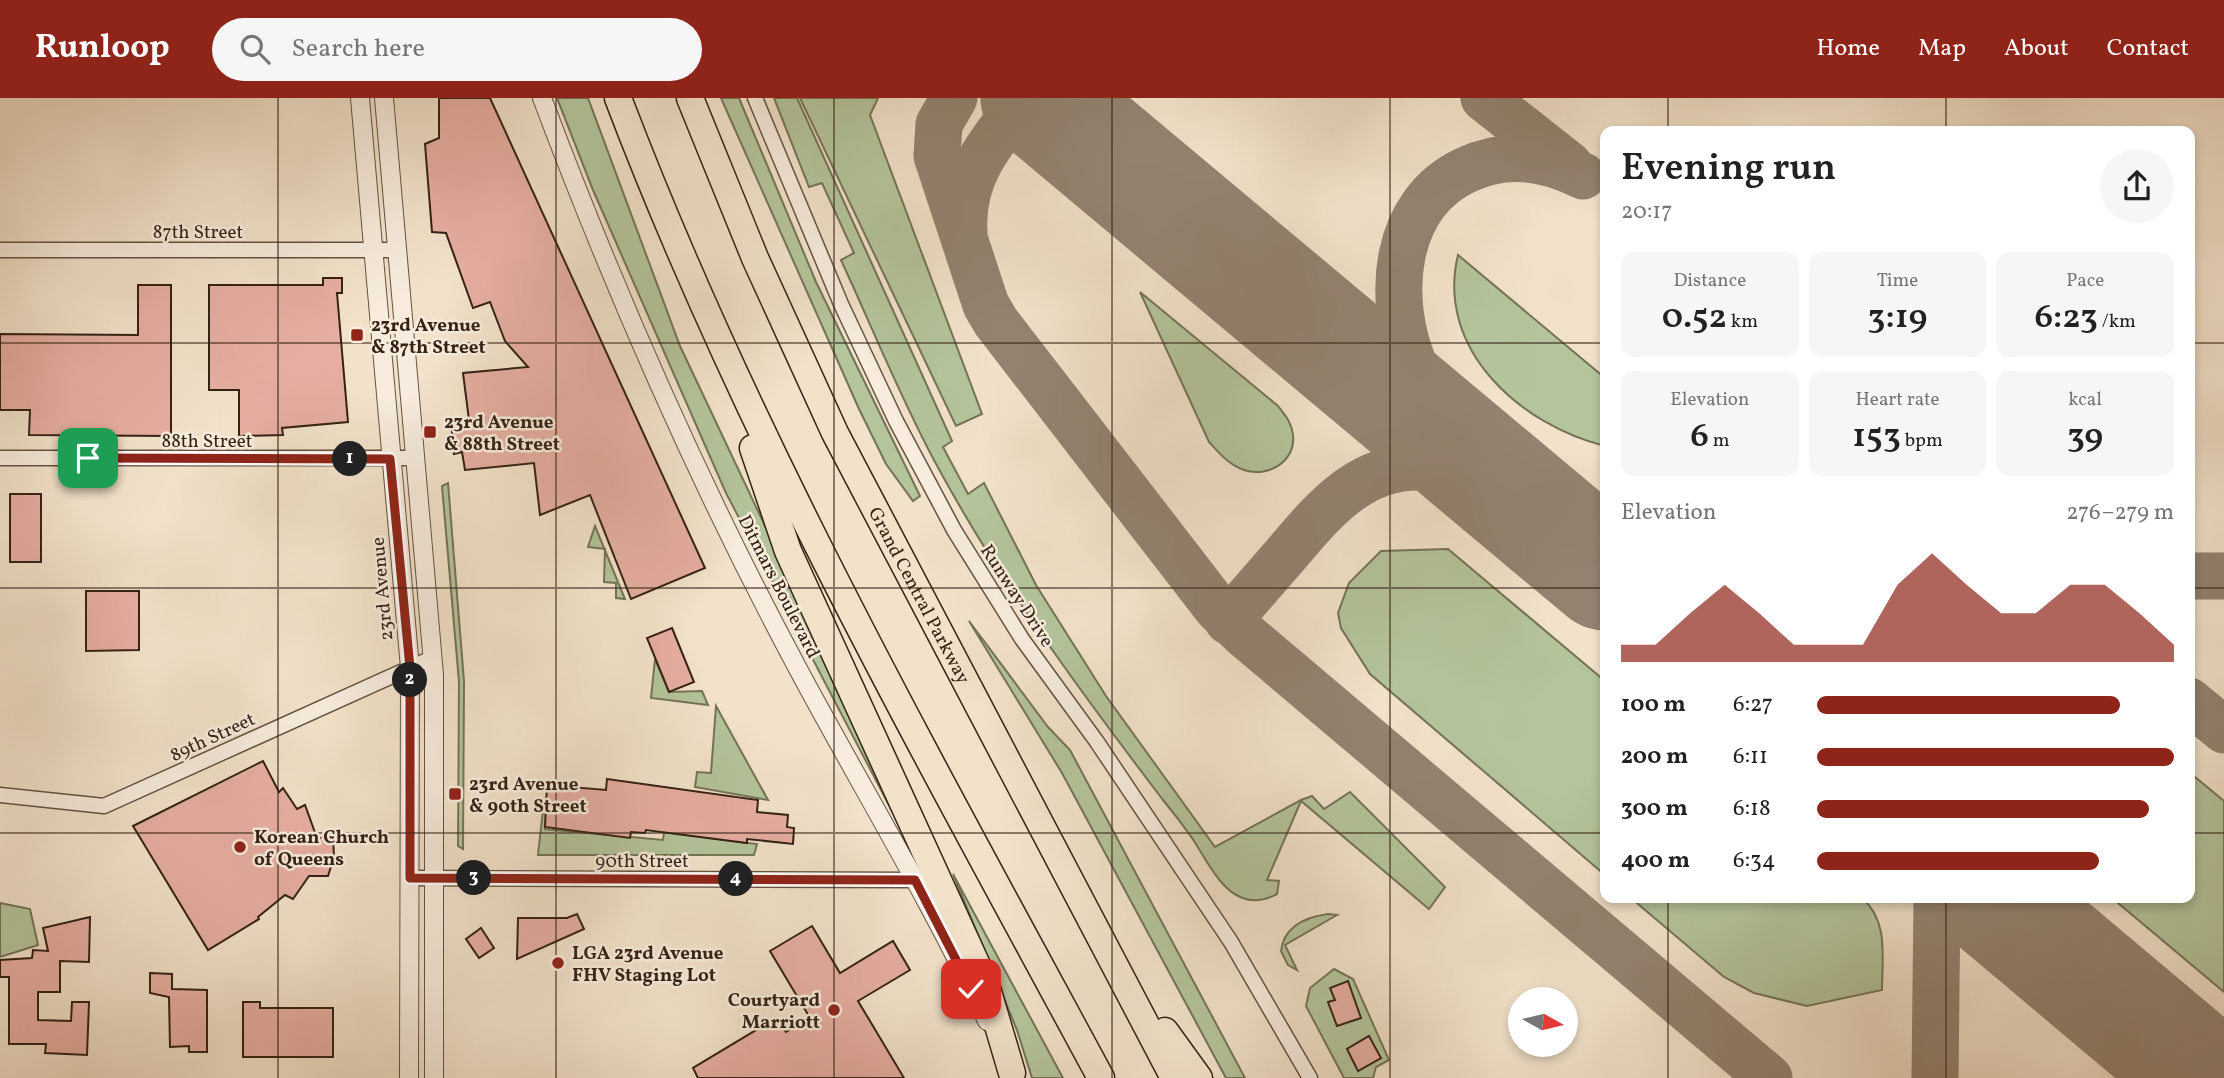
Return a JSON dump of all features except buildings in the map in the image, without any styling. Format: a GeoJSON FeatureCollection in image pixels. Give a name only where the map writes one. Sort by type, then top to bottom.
{"type":"FeatureCollection","features":[{"type":"Feature","properties":{"kind":"highway"},"geometry":{"type":"LineString","coordinates":[[618,98],[708,318],[788,551],[986,985],[1013,1075]]}},
{"type":"Feature","properties":{"kind":"highway","name":"Grand Central Parkway"},"geometry":{"type":"LineString","coordinates":[[690,98],[755,258],[835,433],[902,564],[1111,953],[1174,1078]]}},
{"type":"Feature","properties":{"kind":"highway"},"geometry":{"type":"LineString","coordinates":[[708,318],[818,548],[1101,1078]]}},
{"type":"Feature","properties":{"kind":"highway"},"geometry":{"type":"LineString","coordinates":[[1111,953],[1199,1078]]}},
{"type":"Feature","properties":{"kind":"street","name":"23rd Avenue"},"geometry":{"type":"LineString","coordinates":[[360,98],[410,668],[409,1078]]}},
{"type":"Feature","properties":{"kind":"street"},"geometry":{"type":"LineString","coordinates":[[384,98],[432,658],[434,1078]]}},
{"type":"Feature","properties":{"kind":"street","name":"Ditmars Boulevard"},"geometry":{"type":"LineString","coordinates":[[542,98],[621,298],[709,492],[797,668],[915,880],[1013,1075]]}},
{"type":"Feature","properties":{"kind":"street","name":"Runway Drive"},"geometry":{"type":"LineString","coordinates":[[755,98],[841,304],[902,432],[954,530],[1022,639],[1097,741],[1231,942],[1310,1078]]}},
{"type":"Feature","properties":{"kind":"street","name":"87th Street"},"geometry":{"type":"LineString","coordinates":[[0,250],[397,250]]}},
{"type":"Feature","properties":{"kind":"street","name":"88th Street"},"geometry":{"type":"LineString","coordinates":[[0,458],[415,457]]}},
{"type":"Feature","properties":{"kind":"street","name":"89th Street"},"geometry":{"type":"LineString","coordinates":[[0,795],[104,806],[432,658]]}},
{"type":"Feature","properties":{"kind":"street","name":"90th Street"},"geometry":{"type":"LineString","coordinates":[[410,878],[915,880]]}},
{"type":"Feature","properties":{"kind":"green space"},"geometry":{"type":"Polygon","coordinates":[[[557,98],[588,98],[680,346],[895,801],[892,811],[726,493],[593,190],[557,98]]]}},
{"type":"Feature","properties":{"kind":"green space"},"geometry":{"type":"Polygon","coordinates":[[[721,98],[739,98],[816,282],[920,496],[913,501],[886,464],[859,409],[721,98]]]}},
{"type":"Feature","properties":{"kind":"green space"},"geometry":{"type":"Polygon","coordinates":[[[774,98],[797,98],[952,441],[943,447],[968,494],[984,483],[1036,585],[1106,696],[1215,847],[1301,800],[1312,796],[1324,809],[1350,792],[1445,887],[1429,909],[1301,801],[1267,880],[1279,881],[1277,894],[1261,900],[1248,900],[1236,895],[1216,875],[1185,828],[1042,636],[960,507],[910,412],[841,260],[854,253],[822,183],[809,187],[774,98]]]}},
{"type":"Feature","properties":{"kind":"green space"},"geometry":{"type":"Polygon","coordinates":[[[800,98],[878,98],[870,115],[982,414],[956,426],[800,98]]]}},
{"type":"Feature","properties":{"kind":"green space"},"geometry":{"type":"Polygon","coordinates":[[[1458,255],[1600,374],[1600,444],[1574,436],[1543,421],[1491,378],[1472,352],[1459,322],[1454,290],[1458,255]]]}},
{"type":"Feature","properties":{"kind":"green space"},"geometry":{"type":"Polygon","coordinates":[[[1140,292],[1278,406],[1286,416],[1293,435],[1293,445],[1285,460],[1278,466],[1262,472],[1244,470],[1229,462],[1209,442],[1140,292]]]}},
{"type":"Feature","properties":{"kind":"green space"},"geometry":{"type":"Polygon","coordinates":[[[448,483],[464,681],[463,849],[458,846],[459,682],[442,486],[448,483]]]}},
{"type":"Feature","properties":{"kind":"green space"},"geometry":{"type":"Polygon","coordinates":[[[595,526],[604,549],[588,547],[595,526]]]}},
{"type":"Feature","properties":{"kind":"green space"},"geometry":{"type":"Polygon","coordinates":[[[1448,549],[1600,677],[1600,871],[1370,674],[1341,628],[1338,613],[1349,583],[1381,551],[1448,549]]]}},
{"type":"Feature","properties":{"kind":"green space"},"geometry":{"type":"Polygon","coordinates":[[[605,550],[625,599],[616,598],[616,583],[604,582],[605,550]]]}},
{"type":"Feature","properties":{"kind":"green space"},"geometry":{"type":"Polygon","coordinates":[[[969,621],[1048,727],[1070,750],[1245,1078],[1226,1078],[1062,773],[969,621]]]}},
{"type":"Feature","properties":{"kind":"green space"},"geometry":{"type":"Polygon","coordinates":[[[655,659],[669,692],[702,691],[708,705],[651,698],[655,659]]]}},
{"type":"Feature","properties":{"kind":"green space"},"geometry":{"type":"Polygon","coordinates":[[[716,706],[768,800],[695,787],[697,772],[711,773],[716,706]]]}},
{"type":"Feature","properties":{"kind":"green space"},"geometry":{"type":"Polygon","coordinates":[[[2195,777],[2224,801],[2224,992],[2118,903],[2195,903],[2195,777]]]}},
{"type":"Feature","properties":{"kind":"green space"},"geometry":{"type":"Polygon","coordinates":[[[543,810],[546,811],[545,829],[663,840],[664,832],[757,844],[754,855],[538,855],[543,810]]]}},
{"type":"Feature","properties":{"kind":"green space"},"geometry":{"type":"Polygon","coordinates":[[[953,874],[1063,1078],[1032,1078],[1017,1030],[953,874]]]}},
{"type":"Feature","properties":{"kind":"green space"},"geometry":{"type":"Polygon","coordinates":[[[0,903],[30,909],[38,945],[0,957],[0,903]]]}},
{"type":"Feature","properties":{"kind":"green space"},"geometry":{"type":"Polygon","coordinates":[[[1637,903],[1867,903],[1877,918],[1883,953],[1882,990],[1807,1006],[1754,993],[1724,977],[1637,903]]]}},
{"type":"Feature","properties":{"kind":"green space"},"geometry":{"type":"Polygon","coordinates":[[[1328,914],[1337,915],[1285,945],[1297,970],[1288,965],[1281,951],[1291,929],[1304,920],[1328,914]]]}},
{"type":"Feature","properties":{"kind":"green space"},"geometry":{"type":"Polygon","coordinates":[[[1334,969],[1353,979],[1389,1060],[1376,1067],[1373,1078],[1344,1078],[1306,1006],[1310,988],[1334,969]]]}},
{"type":"Feature","properties":{"kind":"taxiway"},"geometry":{"type":"LineString","coordinates":[[954,98],[939,124],[937,156],[986,305],[996,322],[1216,607],[1245,635],[1769,1078]]}},
{"type":"Feature","properties":{"kind":"taxiway"},"geometry":{"type":"LineString","coordinates":[[964,232],[964,212],[973,175],[991,143],[1027,98]]}},
{"type":"Feature","properties":{"kind":"taxiway"},"geometry":{"type":"LineString","coordinates":[[1484,98],[1569,165]]}},
{"type":"Feature","properties":{"kind":"taxiway"},"geometry":{"type":"LineString","coordinates":[[1464,453],[1425,388],[1405,339],[1399,283],[1402,255],[1410,229],[1423,205],[1442,185],[1481,164],[1496,160],[1525,159],[1554,164],[1583,176]]}},
{"type":"Feature","properties":{"kind":"taxiway"},"geometry":{"type":"LineString","coordinates":[[1228,621],[1322,514],[1358,484],[1378,474],[1401,468],[1426,467],[1461,473],[1509,491]]}},
{"type":"Feature","properties":{"kind":"taxiway"},"geometry":{"type":"LineString","coordinates":[[2195,576],[2224,576]]}},
{"type":"Feature","properties":{"kind":"taxiway"},"geometry":{"type":"LineString","coordinates":[[2195,706],[2224,730]]}},
{"type":"Feature","properties":{"kind":"taxiway"},"geometry":{"type":"LineString","coordinates":[[1935,1078],[1937,903]]}},
{"type":"Feature","properties":{"kind":"taxiway"},"geometry":{"type":"LineString","coordinates":[[2014,903],[2053,950]]}},
{"type":"Feature","properties":{"kind":"runway"},"geometry":{"type":"LineString","coordinates":[[1039,98],[1600,568]]}},
{"type":"Feature","properties":{"kind":"runway"},"geometry":{"type":"LineString","coordinates":[[1998,903],[2206,1078]]}},
{"type":"Feature","properties":{"kind":"place","name":"23rd Avenue & 87th Street"},"geometry":{"type":"Point","coordinates":[357,335]}},
{"type":"Feature","properties":{"kind":"place","name":"23rd Avenue & 88th Street"},"geometry":{"type":"Point","coordinates":[430,432]}},
{"type":"Feature","properties":{"kind":"place","name":"23rd Avenue & 90th Street"},"geometry":{"type":"Point","coordinates":[455,794]}},
{"type":"Feature","properties":{"kind":"place","name":"Korean Church of Queens"},"geometry":{"type":"Point","coordinates":[240,847]}},
{"type":"Feature","properties":{"kind":"place","name":"LGA 23rd Avenue FHV Staging Lot"},"geometry":{"type":"Point","coordinates":[558,963]}},
{"type":"Feature","properties":{"kind":"place","name":"Courtyard Marriott"},"geometry":{"type":"Point","coordinates":[834,1010]}},
{"type":"Feature","properties":{"kind":"route"},"geometry":{"type":"LineString","coordinates":[[88,458],[390,459],[410,668],[410,878],[915,880],[971,989]]}}]}
